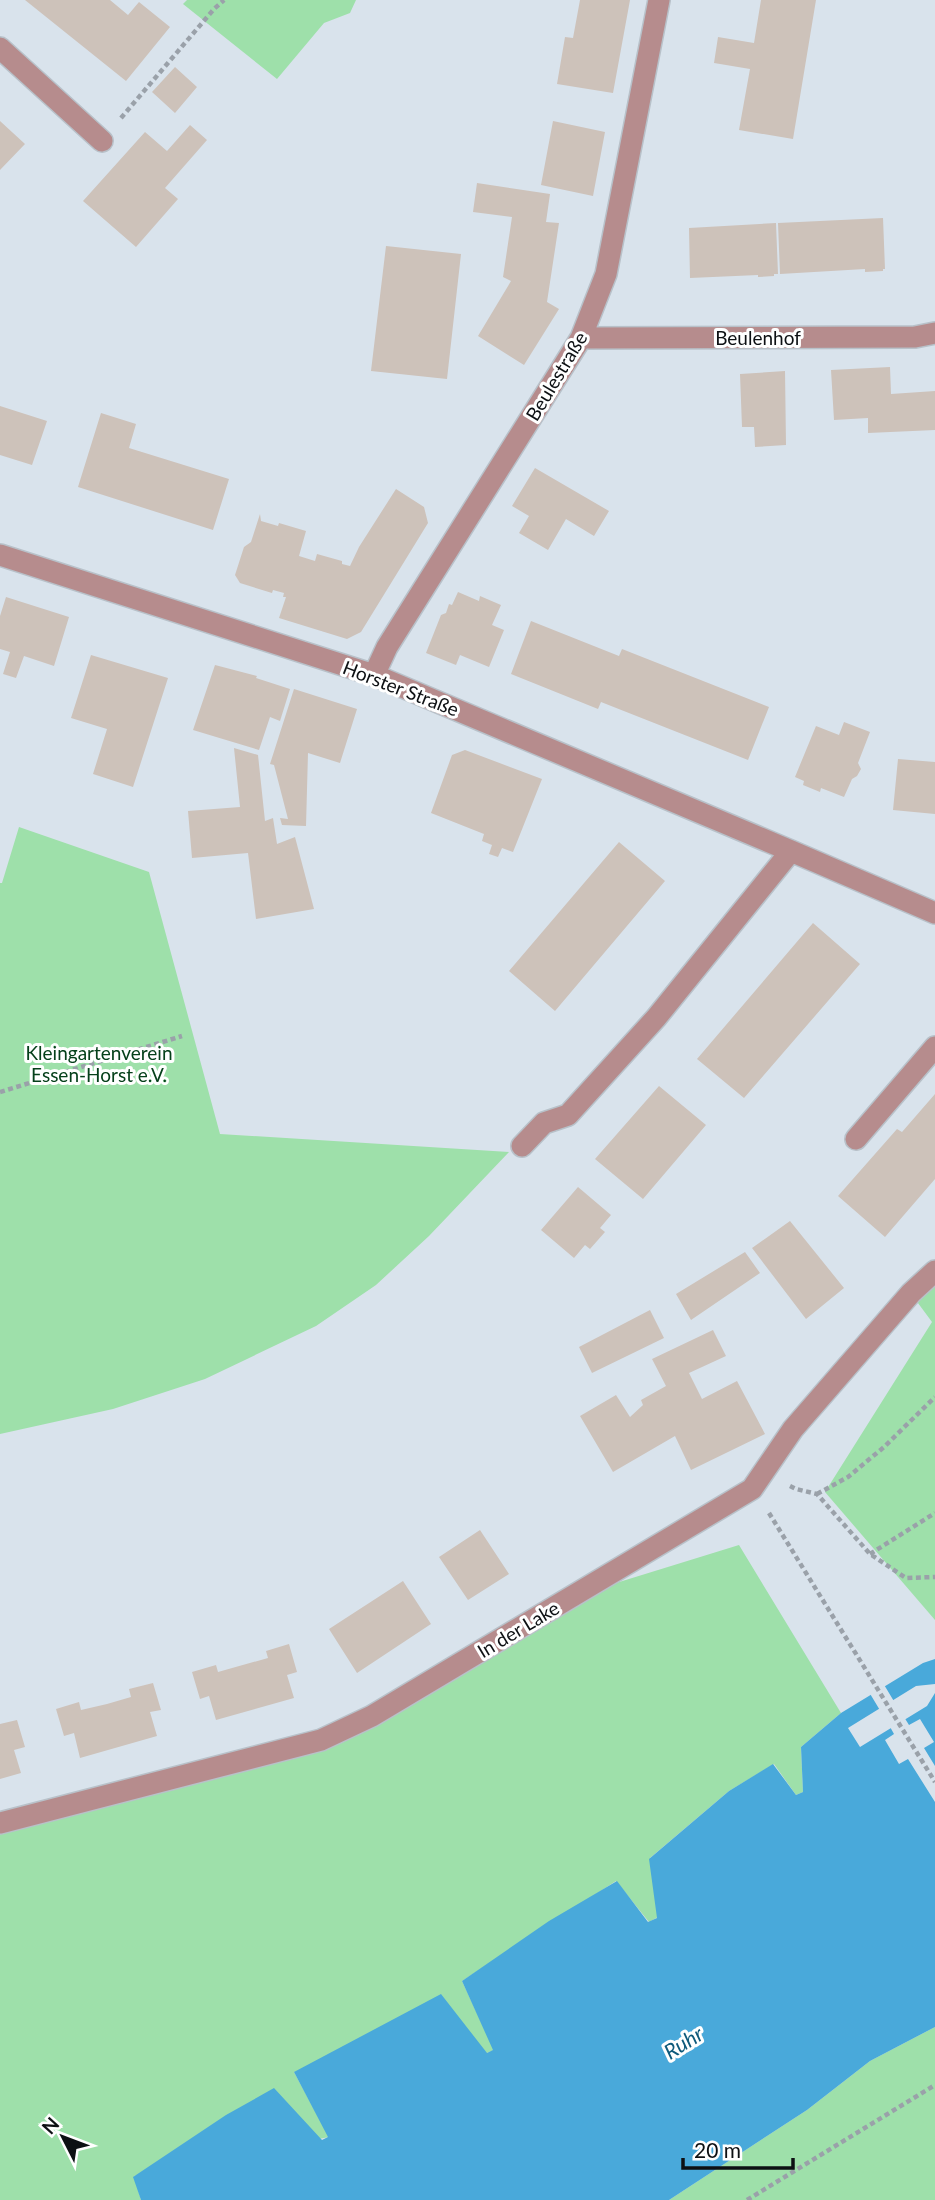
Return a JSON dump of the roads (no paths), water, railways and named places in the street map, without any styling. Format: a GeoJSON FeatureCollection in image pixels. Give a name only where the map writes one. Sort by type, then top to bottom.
{"type":"FeatureCollection","features":[{"type":"Feature","properties":{"kind":"street","name":"Beulestraße"},"geometry":{"type":"LineString","coordinates":[[374,675],[387,647],[581,338],[606,274],[659,0]]}},
{"type":"Feature","properties":{"kind":"street"},"geometry":{"type":"LineString","coordinates":[[0,48],[102,141]]}},
{"type":"Feature","properties":{"kind":"street","name":"Beulenhof"},"geometry":{"type":"LineString","coordinates":[[581,338],[915,337],[935,333]]}},
{"type":"Feature","properties":{"kind":"street","name":"Horster Straße"},"geometry":{"type":"LineString","coordinates":[[0,555],[374,675],[935,914]]}},
{"type":"Feature","properties":{"kind":"street"},"geometry":{"type":"LineString","coordinates":[[522,1146],[544,1122],[568,1115],[656,1018],[791,851]]}},
{"type":"Feature","properties":{"kind":"street"},"geometry":{"type":"LineString","coordinates":[[856,1139],[935,1046]]}},
{"type":"Feature","properties":{"kind":"street","name":"In der Lake"},"geometry":{"type":"LineString","coordinates":[[0,1823],[321,1740],[372,1716],[752,1489],[793,1429],[911,1293],[935,1271]]}},
{"type":"Feature","properties":{"kind":"water","name":"Ruhr"},"geometry":{"type":"Polygon","coordinates":[[[935,1659],[935,1684],[916,1686],[848,1728],[860,1747],[927,1706],[935,1693],[935,2027],[870,2061],[807,2110],[669,2200],[141,2200],[133,2177],[226,2115],[274,2088],[322,2140],[328,2137],[294,2072],[441,1994],[487,2053],[493,2050],[462,1981],[549,1921],[617,1881],[648,1922],[657,1918],[649,1859],[729,1791],[773,1764],[796,1795],[803,1792],[801,1747],[841,1713],[923,1663],[935,1659]]]}},
{"type":"Feature","properties":{"kind":"park label","name":"Kleingartenverein Essen-Horst e.V."},"geometry":{"type":"Point","coordinates":[99,1063]}}]}
